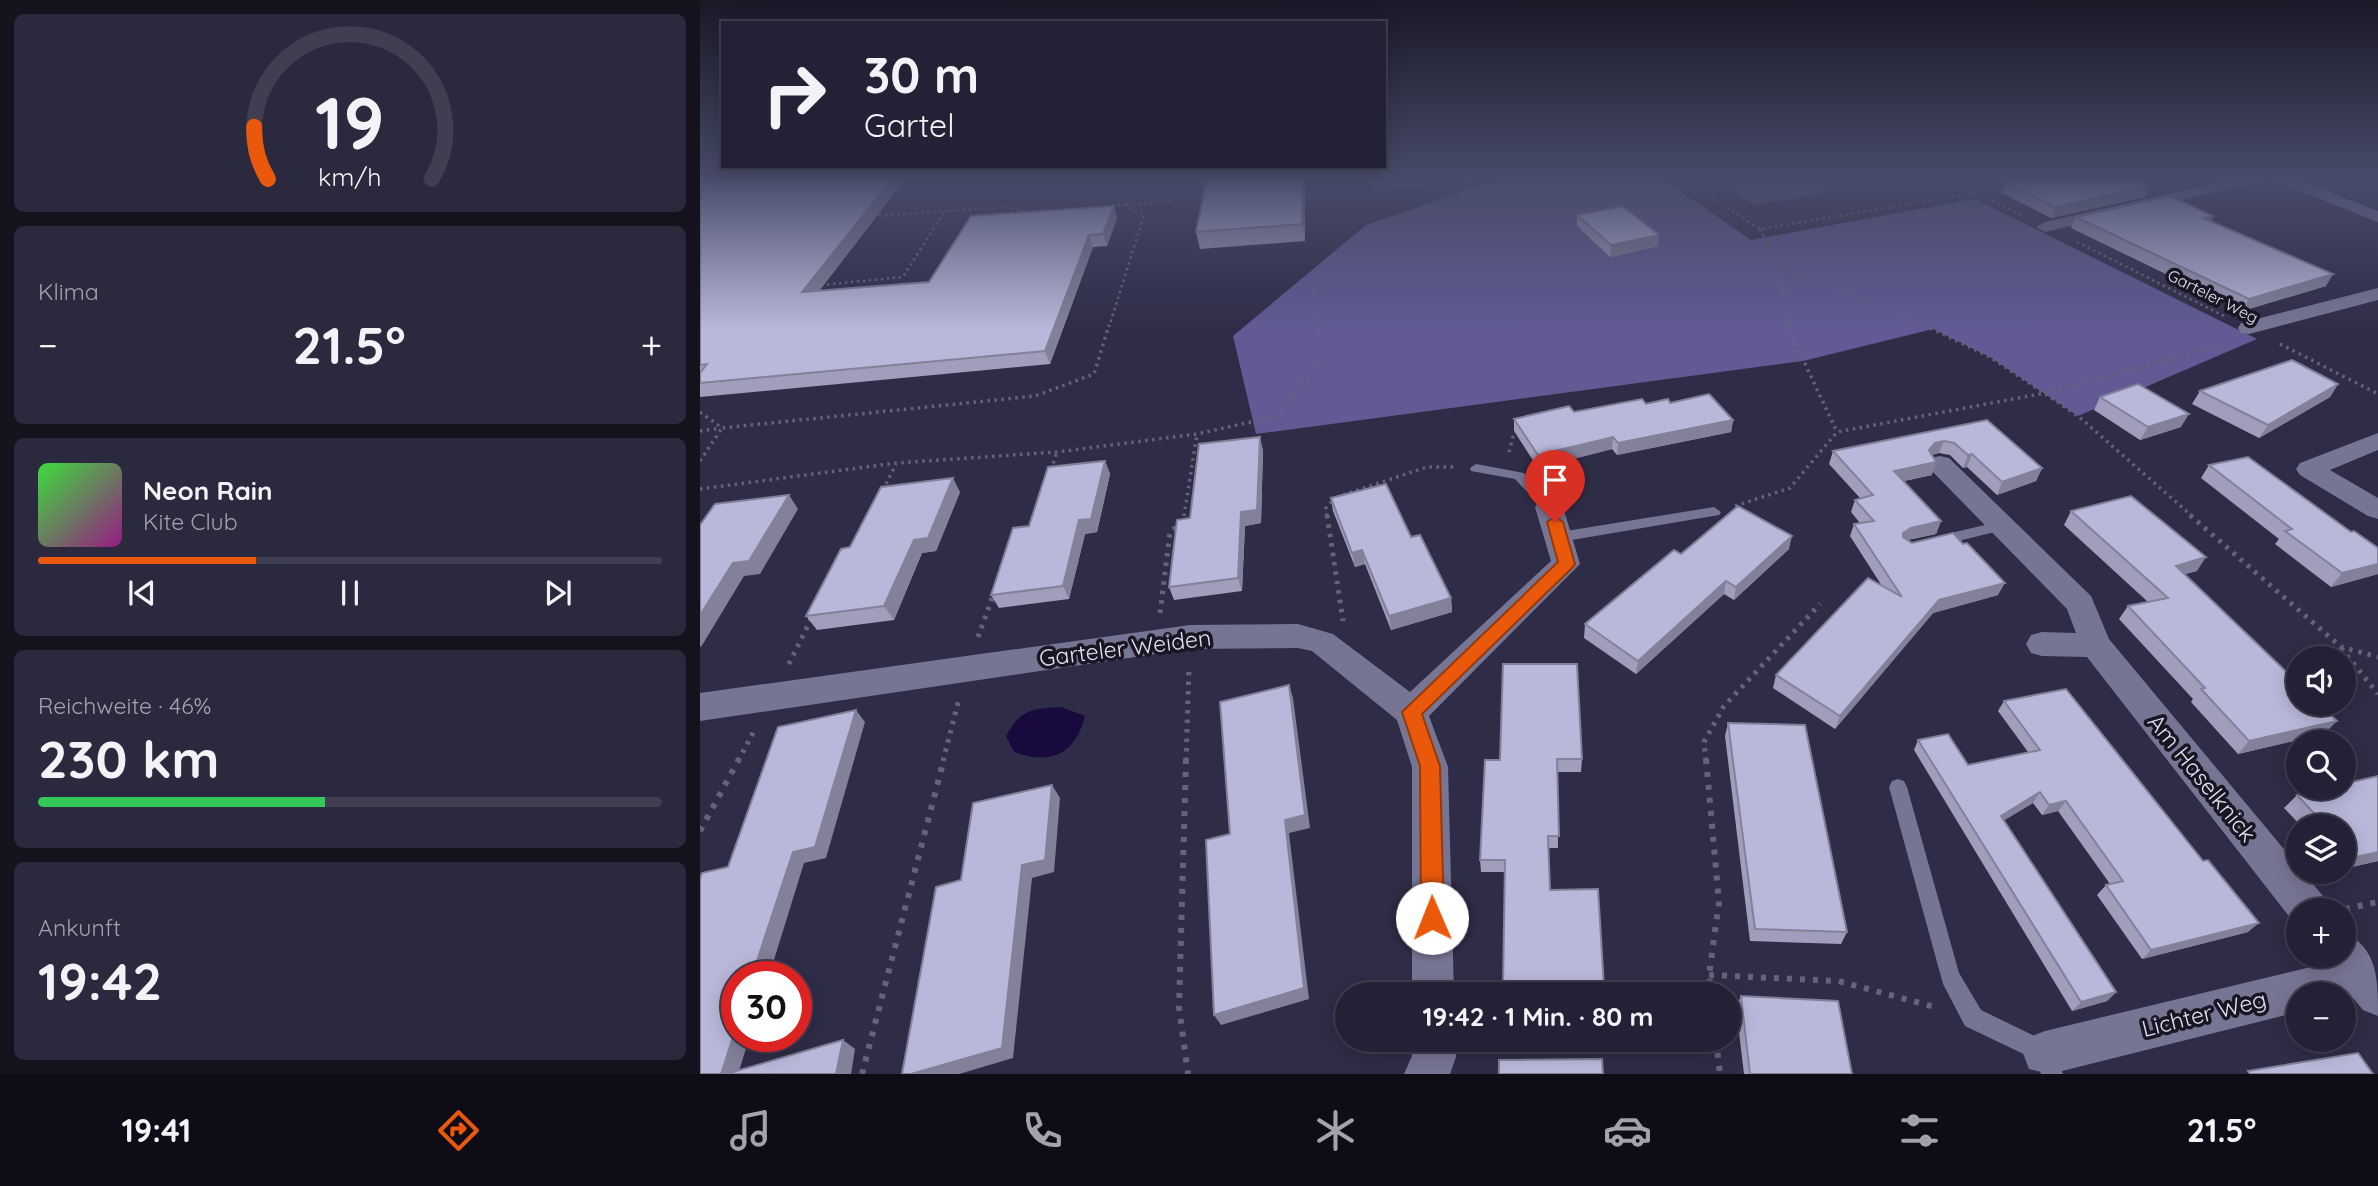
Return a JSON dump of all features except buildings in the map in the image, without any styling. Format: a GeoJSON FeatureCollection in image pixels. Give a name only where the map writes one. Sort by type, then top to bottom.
{"type":"FeatureCollection","features":[{"type":"Feature","properties":{"kind":"street"},"geometry":{"type":"LineString","coordinates":[[2255,331],[2378,294]]}},
{"type":"Feature","properties":{"kind":"street"},"geometry":{"type":"LineString","coordinates":[[2378,441],[2309,469],[2378,510]]}},
{"type":"Feature","properties":{"kind":"street","name":"Am Haselknick"},"geometry":{"type":"LineString","coordinates":[[1940,464],[2080,604],[2096,645],[2299,898]]}},
{"type":"Feature","properties":{"kind":"street"},"geometry":{"type":"LineString","coordinates":[[1433,982],[1430,766],[1411,712],[1566,564],[1549,507]]}},
{"type":"Feature","properties":{"kind":"street","name":"Garteler Weiden"},"geometry":{"type":"LineString","coordinates":[[700,707],[1189,636],[1298,636],[1322,642],[1411,712]]}},
{"type":"Feature","properties":{"kind":"street"},"geometry":{"type":"LineString","coordinates":[[2042,644],[2096,645]]}},
{"type":"Feature","properties":{"kind":"street","name":"Lichter Weg"},"geometry":{"type":"LineString","coordinates":[[2049,1064],[2361,974]]}},
{"type":"Feature","properties":{"kind":"street"},"geometry":{"type":"LineString","coordinates":[[1427,1074],[1434,1052]]}},
{"type":"Feature","properties":{"kind":"lane"},"geometry":{"type":"LineString","coordinates":[[1475,468],[1519,477],[1549,507]]}},
{"type":"Feature","properties":{"kind":"lane"},"geometry":{"type":"LineString","coordinates":[[1560,537],[1714,512]]}},
{"type":"Feature","properties":{"kind":"lane"},"geometry":{"type":"LineString","coordinates":[[1921,545],[2002,526]]}},
{"type":"Feature","properties":{"kind":"lane"},"geometry":{"type":"LineString","coordinates":[[1898,787],[1950,977],[1973,1018],[2049,1064]]}},
{"type":"Feature","properties":{"kind":"path"},"geometry":{"type":"LineString","coordinates":[[820,285],[903,277],[933,228]]}},
{"type":"Feature","properties":{"kind":"path"},"geometry":{"type":"LineString","coordinates":[[700,430],[1035,396],[1094,374],[1140,228]]}},
{"type":"Feature","properties":{"kind":"path"},"geometry":{"type":"LineString","coordinates":[[700,489],[897,463],[1057,452],[1197,434],[1278,416],[1321,360],[1313,278],[1369,228]]}},
{"type":"Feature","properties":{"kind":"path"},"geometry":{"type":"LineString","coordinates":[[1765,228],[1760,229],[1780,268],[1788,329],[1837,432]]}},
{"type":"Feature","properties":{"kind":"path","name":"Garteler Weg"},"geometry":{"type":"LineString","coordinates":[[2047,228],[2378,394]]}},
{"type":"Feature","properties":{"kind":"path"},"geometry":{"type":"LineString","coordinates":[[1780,268],[1900,313],[1990,357],[2045,393],[2078,416],[2340,646]]}},
{"type":"Feature","properties":{"kind":"path"},"geometry":{"type":"LineString","coordinates":[[1714,512],[1790,488],[1837,432],[2045,393],[2255,331]]}},
{"type":"Feature","properties":{"kind":"path"},"geometry":{"type":"LineString","coordinates":[[700,412],[722,428]]}},
{"type":"Feature","properties":{"kind":"path"},"geometry":{"type":"LineString","coordinates":[[1503,473],[1513,437],[1525,423]]}},
{"type":"Feature","properties":{"kind":"path"},"geometry":{"type":"LineString","coordinates":[[700,461],[722,428]]}},
{"type":"Feature","properties":{"kind":"path"},"geometry":{"type":"LineString","coordinates":[[1156,641],[1170,532],[1183,522],[1197,434]]}},
{"type":"Feature","properties":{"kind":"path"},"geometry":{"type":"LineString","coordinates":[[1049,477],[1057,452]]}},
{"type":"Feature","properties":{"kind":"path"},"geometry":{"type":"LineString","coordinates":[[879,500],[897,463]]}},
{"type":"Feature","properties":{"kind":"path"},"geometry":{"type":"LineString","coordinates":[[1322,642],[1344,625],[1326,508],[1335,498],[1427,467],[1475,468]]}},
{"type":"Feature","properties":{"kind":"path"},"geometry":{"type":"LineString","coordinates":[[862,1074],[967,668],[999,580]]}},
{"type":"Feature","properties":{"kind":"path"},"geometry":{"type":"LineString","coordinates":[[1710,982],[1719,902],[1704,742],[1724,706],[1820,604]]}},
{"type":"Feature","properties":{"kind":"path"},"geometry":{"type":"LineString","coordinates":[[786,670],[816,609]]}},
{"type":"Feature","properties":{"kind":"path"},"geometry":{"type":"LineString","coordinates":[[1188,1074],[1179,1007],[1189,636]]}},
{"type":"Feature","properties":{"kind":"path"},"geometry":{"type":"LineString","coordinates":[[2356,651],[2378,657]]}},
{"type":"Feature","properties":{"kind":"path"},"geometry":{"type":"LineString","coordinates":[[2356,666],[2378,694]]}},
{"type":"Feature","properties":{"kind":"path"},"geometry":{"type":"LineString","coordinates":[[700,831],[757,725]]}},
{"type":"Feature","properties":{"kind":"path"},"geometry":{"type":"LineString","coordinates":[[2356,907],[2378,902]]}},
{"type":"Feature","properties":{"kind":"path"},"geometry":{"type":"LineString","coordinates":[[1709,975],[1838,981],[1973,1018]]}},
{"type":"Feature","properties":{"kind":"path"},"geometry":{"type":"LineString","coordinates":[[1717,1052],[1720,1074]]}},
{"type":"Feature","properties":{"kind":"shaded area"},"geometry":{"type":"Polygon","coordinates":[[[1362,228],[1734,228],[1751,240],[1816,228],[2034,228],[2257,339],[2078,416],[1990,357],[1933,329],[1803,361],[1256,434],[1233,336],[1362,228]]]}},
{"type":"Feature","properties":{"kind":"shaded area"},"geometry":{"type":"Polygon","coordinates":[[[1061,707],[1085,716],[1081,729],[1068,748],[1050,757],[1027,756],[1014,752],[1006,736],[1022,715],[1034,710],[1061,707]]]}},
{"type":"Feature","properties":{"kind":"route"},"geometry":{"type":"LineString","coordinates":[[1432,918],[1430,766],[1411,712],[1566,564],[1555,522]]}}]}
